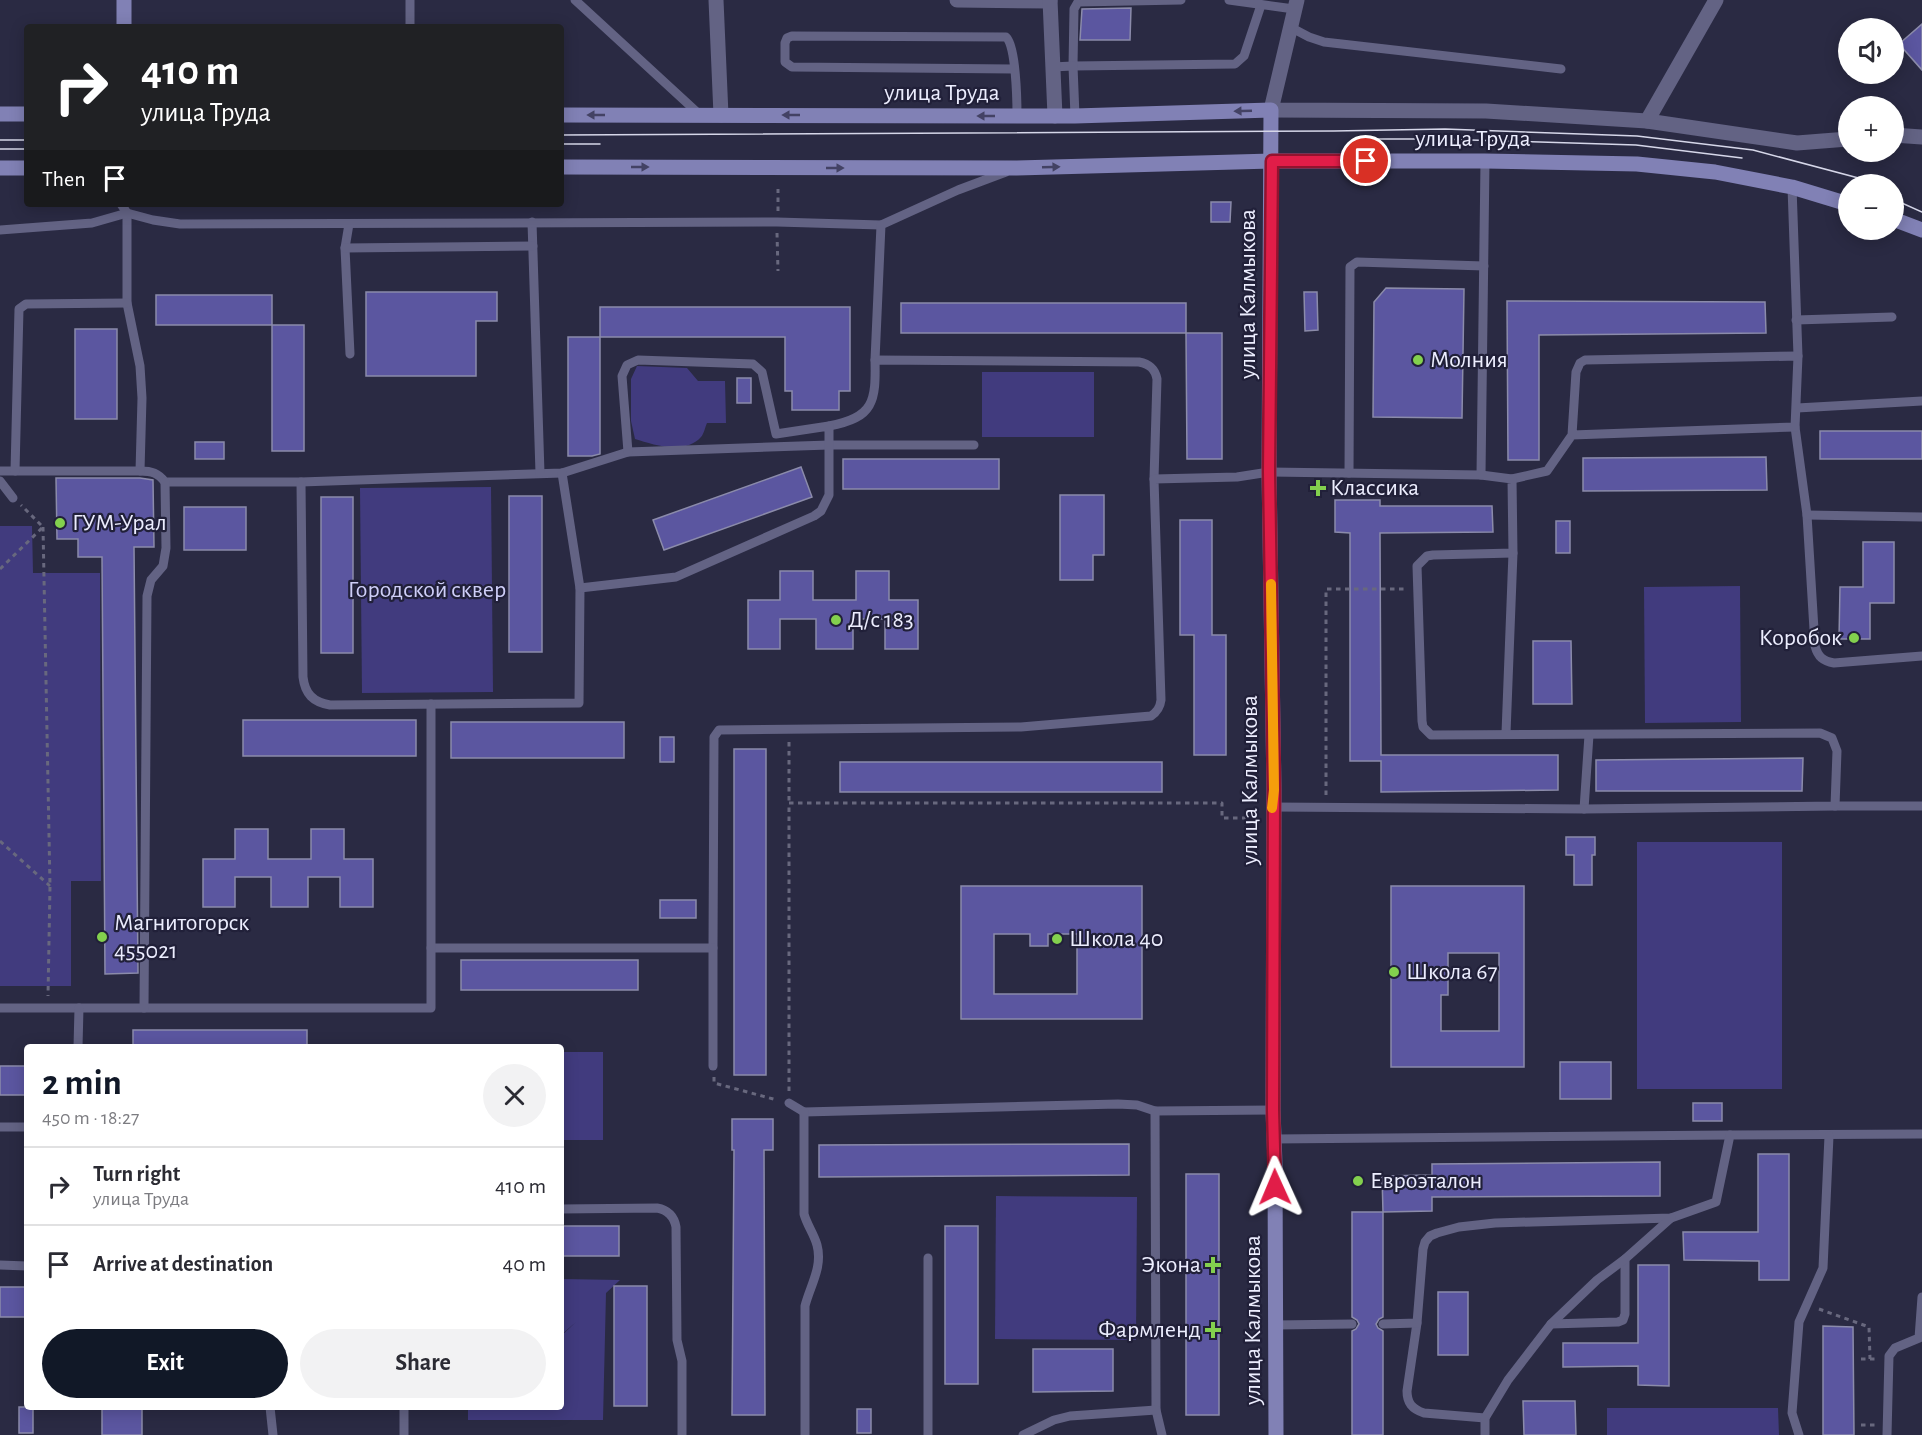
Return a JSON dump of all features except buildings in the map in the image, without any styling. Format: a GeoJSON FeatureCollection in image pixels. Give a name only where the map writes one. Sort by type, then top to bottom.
{"type":"FeatureCollection","features":[{"type":"Feature","properties":{"kind":"main road"},"geometry":{"type":"LineString","coordinates":[[124,0],[124,24]]}},
{"type":"Feature","properties":{"kind":"main road"},"geometry":{"type":"LineString","coordinates":[[1271,110],[1272,161]]}},
{"type":"Feature","properties":{"kind":"main road","name":"улица Труда"},"geometry":{"type":"LineString","coordinates":[[564,115],[1075,116],[1271,110]]}},
{"type":"Feature","properties":{"kind":"main road"},"geometry":{"type":"LineString","coordinates":[[0,114],[24,114]]}},
{"type":"Feature","properties":{"kind":"main road","name":"улица Труда"},"geometry":{"type":"LineString","coordinates":[[564,167],[1017,168],[1272,161],[1637,164],[1715,172],[1792,187],[1838,201]]}},
{"type":"Feature","properties":{"kind":"main road","name":"улица Калмыкова"},"geometry":{"type":"LineString","coordinates":[[1272,161],[1269,472],[1274,790],[1272,813],[1276,1435]]}},
{"type":"Feature","properties":{"kind":"main road"},"geometry":{"type":"LineString","coordinates":[[0,168],[24,168]]}},
{"type":"Feature","properties":{"kind":"main road"},"geometry":{"type":"LineString","coordinates":[[1904,223],[1922,230]]}},
{"type":"Feature","properties":{"kind":"street"},"geometry":{"type":"LineString","coordinates":[[716,0],[721,115]]}},
{"type":"Feature","properties":{"kind":"street"},"geometry":{"type":"LineString","coordinates":[[957,0],[1050,1],[1055,116]]}},
{"type":"Feature","properties":{"kind":"street"},"geometry":{"type":"LineString","coordinates":[[1647,122],[1716,0]]}},
{"type":"Feature","properties":{"kind":"street"},"geometry":{"type":"LineString","coordinates":[[1295,4],[1271,110],[1486,111],[1647,122],[1797,143],[1838,140]]}},
{"type":"Feature","properties":{"kind":"street"},"geometry":{"type":"LineString","coordinates":[[1904,136],[1922,137]]}},
{"type":"Feature","properties":{"kind":"lane"},"geometry":{"type":"LineString","coordinates":[[410,0],[410,24]]}},
{"type":"Feature","properties":{"kind":"lane"},"geometry":{"type":"LineString","coordinates":[[575,0],[700,115]]}},
{"type":"Feature","properties":{"kind":"lane"},"geometry":{"type":"LineString","coordinates":[[1075,116],[1074,9],[1078,2],[1181,0]]}},
{"type":"Feature","properties":{"kind":"lane"},"geometry":{"type":"LineString","coordinates":[[1229,0],[1261,5],[1295,4]]}},
{"type":"Feature","properties":{"kind":"lane"},"geometry":{"type":"LineString","coordinates":[[1052,67],[1235,64],[1245,56],[1261,5]]}},
{"type":"Feature","properties":{"kind":"lane"},"geometry":{"type":"LineString","coordinates":[[1290,27],[1324,42],[1561,69]]}},
{"type":"Feature","properties":{"kind":"lane"},"geometry":{"type":"LineString","coordinates":[[1013,69],[792,67],[785,62],[785,43],[787,38],[792,36],[1003,37],[1010,43],[1016,83],[1017,116]]}},
{"type":"Feature","properties":{"kind":"lane"},"geometry":{"type":"LineString","coordinates":[[1481,475],[1485,161]]}},
{"type":"Feature","properties":{"kind":"lane"},"geometry":{"type":"LineString","coordinates":[[0,230],[92,223],[127,213],[180,224],[777,222],[881,225],[958,190],[1017,168]]}},
{"type":"Feature","properties":{"kind":"lane"},"geometry":{"type":"LineString","coordinates":[[1792,187],[1798,356],[1795,427],[1808,514],[1815,646],[1821,658],[1834,663],[1922,656]]}},
{"type":"Feature","properties":{"kind":"lane"},"geometry":{"type":"LineString","coordinates":[[123,207],[127,213],[127,303],[140,366],[142,398],[140,471]]}},
{"type":"Feature","properties":{"kind":"lane"},"geometry":{"type":"LineString","coordinates":[[532,222],[540,473]]}},
{"type":"Feature","properties":{"kind":"lane"},"geometry":{"type":"LineString","coordinates":[[349,224],[345,248],[350,354]]}},
{"type":"Feature","properties":{"kind":"lane"},"geometry":{"type":"LineString","coordinates":[[751,448],[777,434],[846,423],[866,412],[875,388],[881,225]]}},
{"type":"Feature","properties":{"kind":"lane"},"geometry":{"type":"LineString","coordinates":[[345,248],[533,246]]}},
{"type":"Feature","properties":{"kind":"lane"},"geometry":{"type":"LineString","coordinates":[[1349,473],[1350,267],[1357,262],[1484,266]]}},
{"type":"Feature","properties":{"kind":"lane"},"geometry":{"type":"LineString","coordinates":[[15,471],[19,309],[26,304],[127,303]]}},
{"type":"Feature","properties":{"kind":"lane"},"geometry":{"type":"LineString","coordinates":[[1797,320],[1892,317]]}},
{"type":"Feature","properties":{"kind":"lane"},"geometry":{"type":"LineString","coordinates":[[1154,478],[1237,477],[1269,472],[1481,475],[1512,478],[1547,471],[1572,435],[1576,372],[1580,363],[1585,360],[1798,356]]}},
{"type":"Feature","properties":{"kind":"lane"},"geometry":{"type":"LineString","coordinates":[[628,452],[622,376],[627,365],[638,360],[753,364],[762,372],[777,434]]}},
{"type":"Feature","properties":{"kind":"lane"},"geometry":{"type":"LineString","coordinates":[[713,1066],[715,734],[722,730],[1020,727],[1144,718],[1156,713],[1161,700],[1154,478],[1157,380],[1152,367],[1146,363],[875,360]]}},
{"type":"Feature","properties":{"kind":"lane"},"geometry":{"type":"LineString","coordinates":[[1797,408],[1922,401]]}},
{"type":"Feature","properties":{"kind":"lane"},"geometry":{"type":"LineString","coordinates":[[580,588],[676,577],[814,516],[821,511],[829,495],[829,426]]}},
{"type":"Feature","properties":{"kind":"lane"},"geometry":{"type":"LineString","coordinates":[[1572,435],[1795,427]]}},
{"type":"Feature","properties":{"kind":"lane"},"geometry":{"type":"LineString","coordinates":[[165,482],[301,482],[562,473],[628,452],[829,445],[974,445]]}},
{"type":"Feature","properties":{"kind":"lane"},"geometry":{"type":"LineString","coordinates":[[0,471],[152,471],[165,482],[166,548],[163,566],[151,580],[147,596],[144,1008]]}},
{"type":"Feature","properties":{"kind":"lane"},"geometry":{"type":"LineString","coordinates":[[301,482],[303,677],[304,688],[310,697],[319,703],[330,705],[579,703],[580,588],[562,473]]}},
{"type":"Feature","properties":{"kind":"lane"},"geometry":{"type":"LineString","coordinates":[[1506,733],[1513,553],[1512,478]]}},
{"type":"Feature","properties":{"kind":"lane"},"geometry":{"type":"LineString","coordinates":[[0,481],[13,498]]}},
{"type":"Feature","properties":{"kind":"lane"},"geometry":{"type":"LineString","coordinates":[[1808,514],[1922,517]]}},
{"type":"Feature","properties":{"kind":"lane"},"geometry":{"type":"LineString","coordinates":[[1513,553],[1427,556],[1418,566],[1423,727],[1431,735],[1506,733],[1826,735],[1832,738],[1837,751],[1835,806]]}},
{"type":"Feature","properties":{"kind":"lane"},"geometry":{"type":"LineString","coordinates":[[0,1008],[431,1008],[431,704]]}},
{"type":"Feature","properties":{"kind":"lane"},"geometry":{"type":"LineString","coordinates":[[1584,809],[1590,735]]}},
{"type":"Feature","properties":{"kind":"lane"},"geometry":{"type":"LineString","coordinates":[[1272,813],[1326,808],[1584,809],[1922,806]]}},
{"type":"Feature","properties":{"kind":"lane"},"geometry":{"type":"LineString","coordinates":[[431,948],[713,948]]}},
{"type":"Feature","properties":{"kind":"lane"},"geometry":{"type":"LineString","coordinates":[[78,1044],[79,1008]]}},
{"type":"Feature","properties":{"kind":"lane"},"geometry":{"type":"LineString","coordinates":[[789,1103],[804,1112],[1118,1104],[1137,1105],[1155,1111],[1273,1110]]}},
{"type":"Feature","properties":{"kind":"lane"},"geometry":{"type":"LineString","coordinates":[[1155,1111],[1156,1410],[1162,1435]]}},
{"type":"Feature","properties":{"kind":"lane"},"geometry":{"type":"LineString","coordinates":[[804,1112],[804,1214],[806,1224],[817,1243],[819,1257],[815,1279],[805,1306],[805,1435]]}},
{"type":"Feature","properties":{"kind":"lane"},"geometry":{"type":"LineString","coordinates":[[0,1127],[24,1127]]}},
{"type":"Feature","properties":{"kind":"lane"},"geometry":{"type":"LineString","coordinates":[[1274,1139],[1922,1134]]}},
{"type":"Feature","properties":{"kind":"lane"},"geometry":{"type":"LineString","coordinates":[[1485,1418],[1424,1413],[1416,1411],[1407,1399],[1417,1323],[1423,1249],[1430,1236],[1459,1227],[1495,1223],[1671,1218],[1716,1202],[1730,1135]]}},
{"type":"Feature","properties":{"kind":"lane"},"geometry":{"type":"LineString","coordinates":[[1799,1435],[1792,1413],[1798,1322],[1823,1268],[1829,1136]]}},
{"type":"Feature","properties":{"kind":"lane"},"geometry":{"type":"LineString","coordinates":[[564,1209],[657,1208],[664,1209],[675,1220],[676,1340],[682,1360],[682,1435]]}},
{"type":"Feature","properties":{"kind":"lane"},"geometry":{"type":"LineString","coordinates":[[1485,1435],[1485,1418],[1508,1380],[1551,1324],[1597,1280],[1625,1259],[1671,1218]]}},
{"type":"Feature","properties":{"kind":"lane"},"geometry":{"type":"LineString","coordinates":[[928,1258],[928,1435]]}},
{"type":"Feature","properties":{"kind":"lane"},"geometry":{"type":"LineString","coordinates":[[1551,1324],[1623,1320],[1625,1314],[1625,1259]]}},
{"type":"Feature","properties":{"kind":"lane"},"geometry":{"type":"LineString","coordinates":[[0,1265],[24,1266]]}},
{"type":"Feature","properties":{"kind":"lane"},"geometry":{"type":"LineString","coordinates":[[1887,1435],[1888,1356],[1895,1348],[1920,1338],[1922,1297]]}},
{"type":"Feature","properties":{"kind":"lane"},"geometry":{"type":"LineString","coordinates":[[1383,1324],[1417,1323]]}},
{"type":"Feature","properties":{"kind":"lane"},"geometry":{"type":"LineString","coordinates":[[1275,1325],[1352,1324]]}},
{"type":"Feature","properties":{"kind":"lane"},"geometry":{"type":"LineString","coordinates":[[270,1410],[273,1435]]}},
{"type":"Feature","properties":{"kind":"lane"},"geometry":{"type":"LineString","coordinates":[[404,1410],[404,1435]]}},
{"type":"Feature","properties":{"kind":"lane"},"geometry":{"type":"LineString","coordinates":[[1023,1435],[1054,1420],[1070,1416],[1156,1410]]}},
{"type":"Feature","properties":{"kind":"path"},"geometry":{"type":"LineString","coordinates":[[13,498],[43,527],[50,886],[48,1008]]}},
{"type":"Feature","properties":{"kind":"path"},"geometry":{"type":"LineString","coordinates":[[0,568],[43,527]]}},
{"type":"Feature","properties":{"kind":"path"},"geometry":{"type":"LineString","coordinates":[[1326,808],[1326,589],[1417,589]]}},
{"type":"Feature","properties":{"kind":"path"},"geometry":{"type":"LineString","coordinates":[[713,1066],[714,1083],[789,1103],[788,729]]}},
{"type":"Feature","properties":{"kind":"path"},"geometry":{"type":"LineString","coordinates":[[789,803],[1222,803],[1222,818],[1272,813]]}},
{"type":"Feature","properties":{"kind":"path"},"geometry":{"type":"LineString","coordinates":[[0,841],[50,886]]}},
{"type":"Feature","properties":{"kind":"path"},"geometry":{"type":"LineString","coordinates":[[1806,1305],[1869,1327],[1870,1359]]}},
{"type":"Feature","properties":{"kind":"green space"},"geometry":{"type":"Polygon","coordinates":[[[637,366],[687,368],[698,381],[725,381],[726,423],[707,423],[701,437],[687,446],[669,447],[635,439],[631,421],[631,379],[637,366]]]}},
{"type":"Feature","properties":{"kind":"green space"},"geometry":{"type":"Polygon","coordinates":[[[982,372],[1094,372],[1094,437],[982,437],[982,372]]]}},
{"type":"Feature","properties":{"kind":"green space","name":"Городской сквер"},"geometry":{"type":"Polygon","coordinates":[[[491,487],[493,692],[362,693],[360,488],[491,487]]]}},
{"type":"Feature","properties":{"kind":"green space"},"geometry":{"type":"Polygon","coordinates":[[[0,526],[32,526],[33,573],[100,573],[101,881],[71,881],[71,986],[0,986],[0,526]]]}},
{"type":"Feature","properties":{"kind":"green space"},"geometry":{"type":"Polygon","coordinates":[[[1740,586],[1741,722],[1645,723],[1644,587],[1740,586]]]}},
{"type":"Feature","properties":{"kind":"green space"},"geometry":{"type":"Polygon","coordinates":[[[1637,842],[1782,842],[1782,1089],[1637,1089],[1637,842]]]}},
{"type":"Feature","properties":{"kind":"green space"},"geometry":{"type":"Polygon","coordinates":[[[564,1052],[603,1052],[603,1140],[564,1140],[564,1052]]]}},
{"type":"Feature","properties":{"kind":"green space"},"geometry":{"type":"Polygon","coordinates":[[[996,1196],[1137,1197],[1136,1340],[995,1339],[996,1196]]]}},
{"type":"Feature","properties":{"kind":"green space"},"geometry":{"type":"Polygon","coordinates":[[[564,1279],[620,1280],[606,1293],[603,1420],[468,1420],[468,1410],[564,1410],[564,1333],[576,1322],[564,1332],[564,1279]]]}},
{"type":"Feature","properties":{"kind":"green space"},"geometry":{"type":"Polygon","coordinates":[[[1607,1408],[1778,1408],[1779,1435],[1607,1435],[1607,1408]]]}},
{"type":"Feature","properties":{"kind":"tram line"},"geometry":{"type":"LineString","coordinates":[[564,135],[1445,129],[1637,136],[1753,150],[1843,174]]}},
{"type":"Feature","properties":{"kind":"tram line"},"geometry":{"type":"LineString","coordinates":[[1374,139],[1636,145],[1742,158]]}},
{"type":"Feature","properties":{"kind":"tram line"},"geometry":{"type":"LineString","coordinates":[[0,140],[24,140]]}},
{"type":"Feature","properties":{"kind":"tram line"},"geometry":{"type":"LineString","coordinates":[[564,144],[600,144]]}},
{"type":"Feature","properties":{"kind":"tram line"},"geometry":{"type":"LineString","coordinates":[[0,149],[24,149]]}},
{"type":"Feature","properties":{"kind":"tram line"},"geometry":{"type":"LineString","coordinates":[[1904,204],[1922,212]]}},
{"type":"Feature","properties":{"kind":"slow traffic"},"geometry":{"type":"LineString","coordinates":[[1271,584],[1274,790],[1272,808]]}},
{"type":"Feature","properties":{"kind":"place","name":"Молния"},"geometry":{"type":"Point","coordinates":[1418,360]}},
{"type":"Feature","properties":{"kind":"place","name":"Классика"},"geometry":{"type":"Point","coordinates":[1318,488]}},
{"type":"Feature","properties":{"kind":"place","name":"ГУМ-Урал"},"geometry":{"type":"Point","coordinates":[60,523]}},
{"type":"Feature","properties":{"kind":"place","name":"Д/с 183"},"geometry":{"type":"Point","coordinates":[836,620]}},
{"type":"Feature","properties":{"kind":"place","name":"Коробок"},"geometry":{"type":"Point","coordinates":[1854,638]}},
{"type":"Feature","properties":{"kind":"place","name":"Магнитогорск 455021"},"geometry":{"type":"Point","coordinates":[102,937]}},
{"type":"Feature","properties":{"kind":"place","name":"Школа 40"},"geometry":{"type":"Point","coordinates":[1057,939]}},
{"type":"Feature","properties":{"kind":"place","name":"Школа 67"},"geometry":{"type":"Point","coordinates":[1394,972]}},
{"type":"Feature","properties":{"kind":"place","name":"Евроэталон"},"geometry":{"type":"Point","coordinates":[1358,1181]}},
{"type":"Feature","properties":{"kind":"place","name":"Экона"},"geometry":{"type":"Point","coordinates":[1213,1265]}},
{"type":"Feature","properties":{"kind":"place","name":"Фармленд"},"geometry":{"type":"Point","coordinates":[1213,1330]}},
{"type":"Feature","properties":{"kind":"route"},"geometry":{"type":"LineString","coordinates":[[1275,1187],[1272,807],[1274,790],[1269,472],[1272,161],[1366,161]]}}]}
